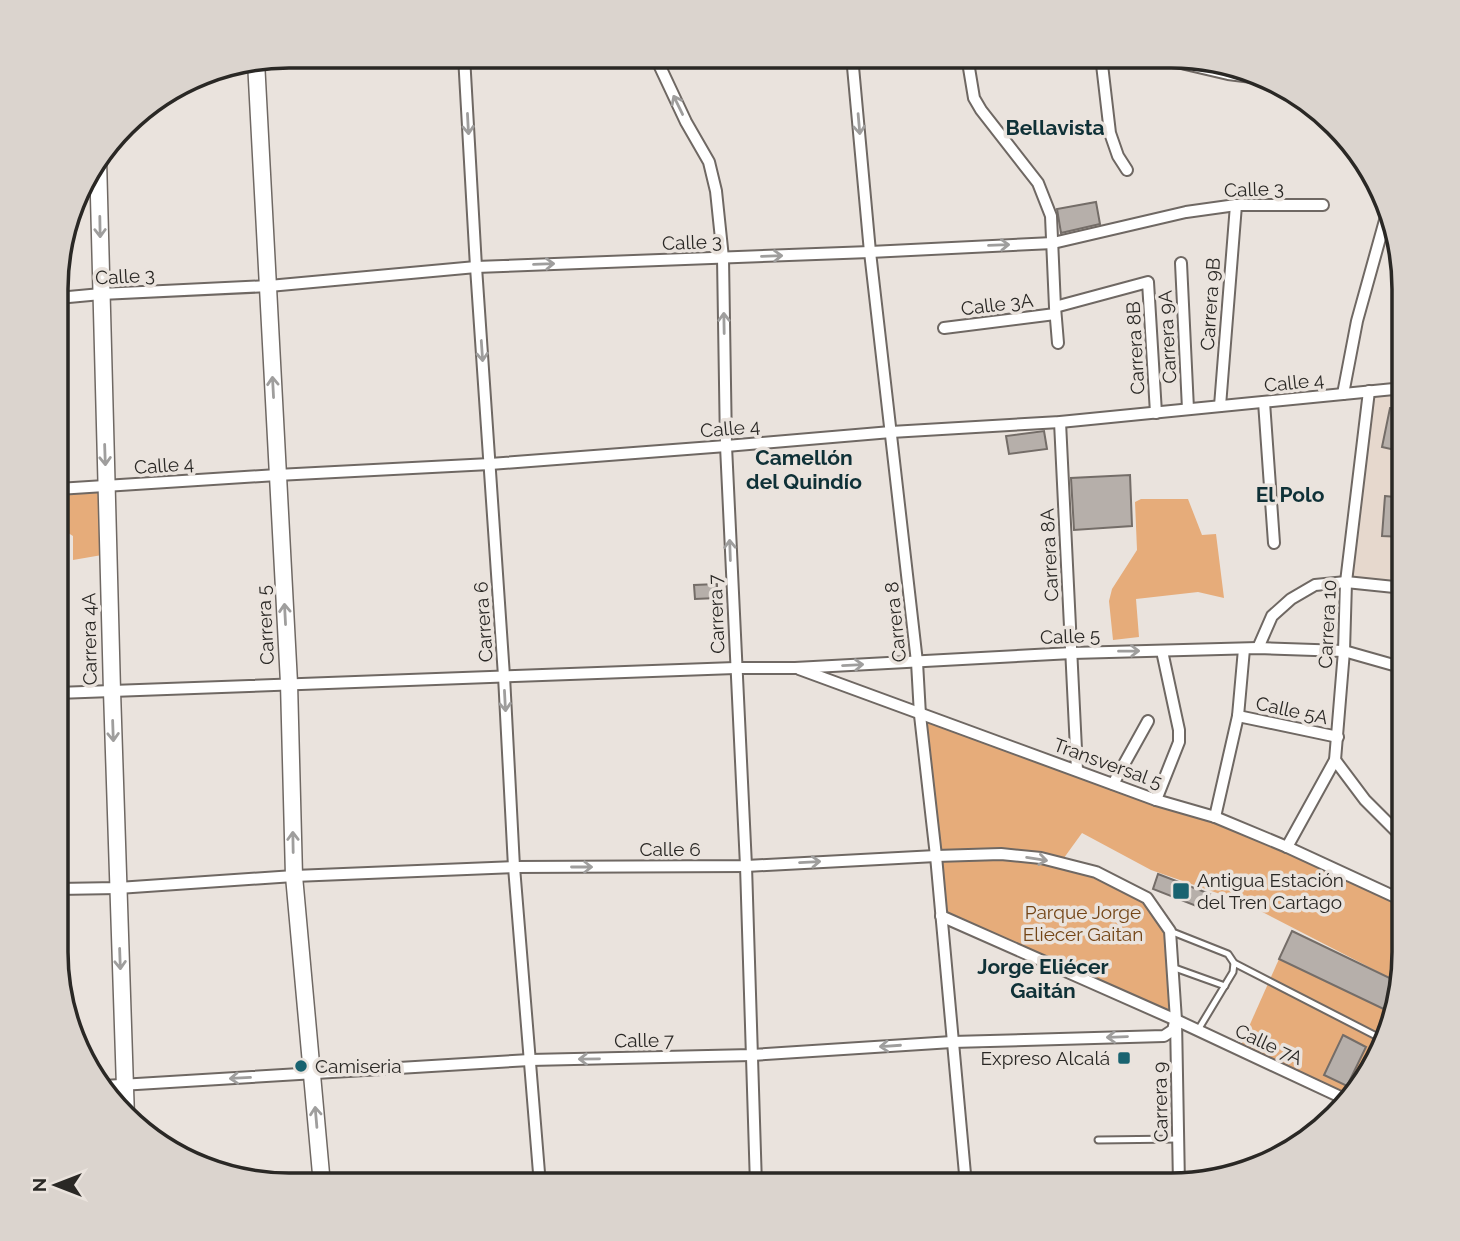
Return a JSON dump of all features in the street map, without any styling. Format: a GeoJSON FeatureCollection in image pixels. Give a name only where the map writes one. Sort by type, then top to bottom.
{"type":"FeatureCollection","features":[{"type":"Feature","properties":{"kind":"main road","name":"Carrera 5"},"geometry":{"type":"LineString","coordinates":[[257,71],[289,683],[294,876],[321,1173]]}},
{"type":"Feature","properties":{"kind":"main road","name":"Carrera 4A"},"geometry":{"type":"LineString","coordinates":[[98,178],[125,1099]]}},
{"type":"Feature","properties":{"kind":"street","name":"Carrera 6"},"geometry":{"type":"LineString","coordinates":[[465,68],[514,867],[539,1173]]}},
{"type":"Feature","properties":{"kind":"street","name":"Carrera 7"},"geometry":{"type":"LineString","coordinates":[[661,68],[686,122],[709,162],[716,191],[723,258],[726,446],[746,866],[756,1172]]}},
{"type":"Feature","properties":{"kind":"street","name":"Carrera 8"},"geometry":{"type":"LineString","coordinates":[[853,69],[870,252],[917,662],[965,1172]]}},
{"type":"Feature","properties":{"kind":"street"},"geometry":{"type":"LineString","coordinates":[[969,69],[974,98],[1038,183],[1051,215],[1058,343]]}},
{"type":"Feature","properties":{"kind":"street"},"geometry":{"type":"LineString","coordinates":[[1103,69],[1110,133],[1118,156],[1127,170]]}},
{"type":"Feature","properties":{"kind":"street","name":"Calle 3"},"geometry":{"type":"LineString","coordinates":[[68,297],[269,286],[476,267],[1053,243],[1186,212],[1236,205],[1323,205]]}},
{"type":"Feature","properties":{"kind":"street","name":"Carrera 9B"},"geometry":{"type":"LineString","coordinates":[[1220,406],[1236,205]]}},
{"type":"Feature","properties":{"kind":"street"},"geometry":{"type":"LineString","coordinates":[[1343,394],[1357,321],[1383,228]]}},
{"type":"Feature","properties":{"kind":"street","name":"Carrera 9A"},"geometry":{"type":"LineString","coordinates":[[1181,263],[1188,409]]}},
{"type":"Feature","properties":{"kind":"street","name":"Calle 3A"},"geometry":{"type":"LineString","coordinates":[[944,328],[1055,311],[1148,282]]}},
{"type":"Feature","properties":{"kind":"street","name":"Carrera 8B"},"geometry":{"type":"LineString","coordinates":[[1148,282],[1156,413]]}},
{"type":"Feature","properties":{"kind":"street","name":"Calle 4"},"geometry":{"type":"LineString","coordinates":[[68,488],[490,464],[891,432],[1060,422],[1391,389]]}},
{"type":"Feature","properties":{"kind":"street","name":"Carrera 10"},"geometry":{"type":"LineString","coordinates":[[1287,847],[1335,760],[1344,651],[1346,582],[1369,391]]}},
{"type":"Feature","properties":{"kind":"street"},"geometry":{"type":"LineString","coordinates":[[1264,402],[1274,543]]}},
{"type":"Feature","properties":{"kind":"street","name":"Carrera 8A"},"geometry":{"type":"LineString","coordinates":[[1060,422],[1077,770]]}},
{"type":"Feature","properties":{"kind":"street"},"geometry":{"type":"LineString","coordinates":[[1258,648],[1272,616],[1315,585],[1346,582],[1391,587]]}},
{"type":"Feature","properties":{"kind":"street","name":"Calle 5"},"geometry":{"type":"LineString","coordinates":[[69,692],[795,668],[1072,653],[1258,648],[1344,651],[1392,664]]}},
{"type":"Feature","properties":{"kind":"street"},"geometry":{"type":"LineString","coordinates":[[1215,817],[1238,716],[1244,649]]}},
{"type":"Feature","properties":{"kind":"street"},"geometry":{"type":"LineString","coordinates":[[1156,800],[1179,742],[1179,730],[1162,651]]}},
{"type":"Feature","properties":{"kind":"street","name":"Transversal 5"},"geometry":{"type":"LineString","coordinates":[[795,668],[1156,800],[1215,817],[1392,895]]}},
{"type":"Feature","properties":{"kind":"street","name":"Calle 5A"},"geometry":{"type":"LineString","coordinates":[[1238,716],[1338,737]]}},
{"type":"Feature","properties":{"kind":"street"},"geometry":{"type":"LineString","coordinates":[[1113,783],[1148,721]]}},
{"type":"Feature","properties":{"kind":"street"},"geometry":{"type":"LineString","coordinates":[[1335,760],[1365,800],[1392,827]]}},
{"type":"Feature","properties":{"kind":"street","name":"Calle 6"},"geometry":{"type":"LineString","coordinates":[[69,889],[514,867],[746,866],[1000,854],[1034,858],[1096,872],[1147,898],[1170,931]]}},
{"type":"Feature","properties":{"kind":"street","name":"Calle 7A"},"geometry":{"type":"LineString","coordinates":[[941,916],[1176,1020],[1338,1096]]}},
{"type":"Feature","properties":{"kind":"street"},"geometry":{"type":"LineString","coordinates":[[1170,931],[1176,1020]]}},
{"type":"Feature","properties":{"kind":"street","name":"Calle 7"},"geometry":{"type":"LineString","coordinates":[[114,1086],[530,1060],[752,1055],[952,1042],[1164,1036],[1173,1030],[1176,1020]]}},
{"type":"Feature","properties":{"kind":"street","name":"Carrera 9"},"geometry":{"type":"LineString","coordinates":[[1176,1020],[1179,1172]]}},
{"type":"Feature","properties":{"kind":"lane"},"geometry":{"type":"LineString","coordinates":[[1170,931],[1228,954],[1234,963],[1375,1036]]}},
{"type":"Feature","properties":{"kind":"lane"},"geometry":{"type":"LineString","coordinates":[[1198,1030],[1233,972],[1234,963]]}},
{"type":"Feature","properties":{"kind":"lane"},"geometry":{"type":"LineString","coordinates":[[1172,967],[1225,986]]}},
{"type":"Feature","properties":{"kind":"lane"},"geometry":{"type":"LineString","coordinates":[[1098,1140],[1178,1139]]}},
{"type":"Feature","properties":{"kind":"shaded area"},"geometry":{"type":"Polygon","coordinates":[[[1391,389],[1391,584],[1347,576],[1369,391],[1391,389]]]}},
{"type":"Feature","properties":{"kind":"green space"},"geometry":{"type":"Polygon","coordinates":[[[103,490],[102,555],[73,560],[73,536],[68,533],[68,492],[103,490]]]}},
{"type":"Feature","properties":{"kind":"green space"},"geometry":{"type":"Polygon","coordinates":[[[1141,499],[1188,499],[1202,535],[1216,534],[1224,598],[1198,592],[1136,599],[1139,637],[1113,640],[1109,601],[1112,589],[1137,550],[1135,502],[1141,499]]]}},
{"type":"Feature","properties":{"kind":"green space","name":"Parque Jorge Eliecer Gaitan"},"geometry":{"type":"Polygon","coordinates":[[[924,716],[1215,817],[1392,896],[1390,978],[1243,902],[1151,870],[1082,833],[1061,862],[1147,898],[1170,931],[1176,1020],[941,916],[924,716]]]}},
{"type":"Feature","properties":{"kind":"green space"},"geometry":{"type":"Polygon","coordinates":[[[1279,959],[1384,1009],[1362,1062],[1341,1092],[1239,1049],[1279,959]]]}},
{"type":"Feature","properties":{"kind":"building"},"geometry":{"type":"Polygon","coordinates":[[[1096,202],[1100,224],[1061,233],[1057,209],[1096,202]]]}},
{"type":"Feature","properties":{"kind":"building"},"geometry":{"type":"Polygon","coordinates":[[[1390,408],[1391,408],[1391,449],[1382,447],[1390,408]]]}},
{"type":"Feature","properties":{"kind":"building"},"geometry":{"type":"Polygon","coordinates":[[[1044,431],[1047,449],[1009,454],[1006,436],[1044,431]]]}},
{"type":"Feature","properties":{"kind":"building"},"geometry":{"type":"Polygon","coordinates":[[[1130,475],[1132,526],[1074,530],[1071,478],[1130,475]]]}},
{"type":"Feature","properties":{"kind":"building"},"geometry":{"type":"Polygon","coordinates":[[[1385,496],[1391,497],[1391,536],[1382,536],[1385,496]]]}},
{"type":"Feature","properties":{"kind":"building"},"geometry":{"type":"Polygon","coordinates":[[[717,584],[717,598],[695,599],[694,585],[717,584]]]}},
{"type":"Feature","properties":{"kind":"building","name":"Antigua Estación del Tren Cartago"},"geometry":{"type":"Polygon","coordinates":[[[1158,874],[1210,894],[1204,909],[1153,889],[1158,874]]]}},
{"type":"Feature","properties":{"kind":"building"},"geometry":{"type":"Polygon","coordinates":[[[1292,931],[1390,978],[1384,1009],[1279,959],[1292,931]]]}},
{"type":"Feature","properties":{"kind":"building"},"geometry":{"type":"Polygon","coordinates":[[[1343,1035],[1366,1047],[1346,1086],[1324,1075],[1343,1035]]]}},
{"type":"Feature","properties":{"kind":"place","name":"Antigua Estación del Tren Cartago"},"geometry":{"type":"Point","coordinates":[1181,891]}},
{"type":"Feature","properties":{"kind":"place","name":"Expreso Alcalá"},"geometry":{"type":"Point","coordinates":[1124,1058]}},
{"type":"Feature","properties":{"kind":"place","name":"Camiseria"},"geometry":{"type":"Point","coordinates":[301,1066]}},
{"type":"Feature","properties":{"kind":"district","name":"Bellavista"},"geometry":{"type":"Point","coordinates":[1055,128]}},
{"type":"Feature","properties":{"kind":"district","name":"Camellón del Quindío"},"geometry":{"type":"Point","coordinates":[804,470]}},
{"type":"Feature","properties":{"kind":"district","name":"El Polo"},"geometry":{"type":"Point","coordinates":[1290,495]}},
{"type":"Feature","properties":{"kind":"district","name":"Jorge Eliécer Gaitán"},"geometry":{"type":"Point","coordinates":[1043,979]}}]}
